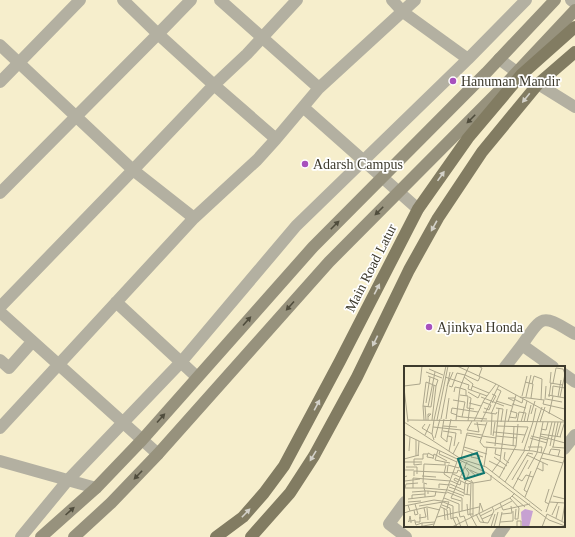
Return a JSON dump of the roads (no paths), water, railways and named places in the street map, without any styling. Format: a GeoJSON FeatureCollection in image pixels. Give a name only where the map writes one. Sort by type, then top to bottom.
{"type":"FeatureCollection","features":[{"type":"Feature","properties":{"kind":"main road","name":"Main Road Latur"},"geometry":{"type":"LineString","coordinates":[[216,537],[243,517],[264,493],[284,466],[418,209],[468,138],[519,73],[575,27]]}},
{"type":"Feature","properties":{"kind":"main road"},"geometry":{"type":"LineString","coordinates":[[253,536],[290,493],[314,456],[357,377],[409,270],[438,218],[482,152],[538,84],[575,52]]}},
{"type":"Feature","properties":{"kind":"street"},"geometry":{"type":"LineString","coordinates":[[0,82],[80,0]]}},
{"type":"Feature","properties":{"kind":"street"},"geometry":{"type":"LineString","coordinates":[[123,0],[214,85],[276,139]]}},
{"type":"Feature","properties":{"kind":"street"},"geometry":{"type":"LineString","coordinates":[[0,193],[77,117],[191,0]]}},
{"type":"Feature","properties":{"kind":"street"},"geometry":{"type":"LineString","coordinates":[[220,0],[319,88]]}},
{"type":"Feature","properties":{"kind":"street"},"geometry":{"type":"LineString","coordinates":[[0,307],[297,0]]}},
{"type":"Feature","properties":{"kind":"street"},"geometry":{"type":"LineString","coordinates":[[392,0],[404,12],[468,59]]}},
{"type":"Feature","properties":{"kind":"street"},"geometry":{"type":"LineString","coordinates":[[0,428],[59,366],[194,218],[257,160],[319,88],[404,12],[415,0]]}},
{"type":"Feature","properties":{"kind":"street"},"geometry":{"type":"LineString","coordinates":[[21,537],[68,480],[182,361],[296,226],[362,160],[468,59],[526,0]]}},
{"type":"Feature","properties":{"kind":"street"},"geometry":{"type":"LineString","coordinates":[[41,537],[96,488],[142,440],[313,247],[499,59],[555,0]]}},
{"type":"Feature","properties":{"kind":"street"},"geometry":{"type":"LineString","coordinates":[[571,0],[575,3]]}},
{"type":"Feature","properties":{"kind":"street"},"geometry":{"type":"LineString","coordinates":[[74,537],[111,503],[158,454],[329,262],[519,73],[575,10]]}},
{"type":"Feature","properties":{"kind":"street"},"geometry":{"type":"LineString","coordinates":[[0,46],[133,170],[194,218]]}},
{"type":"Feature","properties":{"kind":"street"},"geometry":{"type":"LineString","coordinates":[[499,59],[519,73]]}},
{"type":"Feature","properties":{"kind":"street"},"geometry":{"type":"LineString","coordinates":[[538,84],[575,107]]}},
{"type":"Feature","properties":{"kind":"street"},"geometry":{"type":"LineString","coordinates":[[303,107],[418,209]]}},
{"type":"Feature","properties":{"kind":"street"},"geometry":{"type":"LineString","coordinates":[[116,302],[182,361],[197,377]]}},
{"type":"Feature","properties":{"kind":"street"},"geometry":{"type":"LineString","coordinates":[[0,312],[158,454]]}},
{"type":"Feature","properties":{"kind":"street"},"geometry":{"type":"LineString","coordinates":[[506,366],[536,324],[543,320],[550,319],[575,334]]}},
{"type":"Feature","properties":{"kind":"street"},"geometry":{"type":"LineString","coordinates":[[0,360],[9,368],[32,342]]}},
{"type":"Feature","properties":{"kind":"street"},"geometry":{"type":"LineString","coordinates":[[522,345],[552,366]]}},
{"type":"Feature","properties":{"kind":"street"},"geometry":{"type":"LineString","coordinates":[[565,375],[575,382]]}},
{"type":"Feature","properties":{"kind":"street"},"geometry":{"type":"LineString","coordinates":[[565,446],[575,435]]}},
{"type":"Feature","properties":{"kind":"street"},"geometry":{"type":"LineString","coordinates":[[0,460],[96,488]]}},
{"type":"Feature","properties":{"kind":"street"},"geometry":{"type":"LineString","coordinates":[[404,503],[389,524],[406,537]]}},
{"type":"Feature","properties":{"kind":"street"},"geometry":{"type":"LineString","coordinates":[[497,537],[504,527]]}},
{"type":"Feature","properties":{"kind":"place","name":"Hanuman Mandir"},"geometry":{"type":"Point","coordinates":[453,81]}},
{"type":"Feature","properties":{"kind":"place","name":"Adarsh Campus"},"geometry":{"type":"Point","coordinates":[305,164]}},
{"type":"Feature","properties":{"kind":"place","name":"Ajinkya Honda"},"geometry":{"type":"Point","coordinates":[429,327]}}]}
